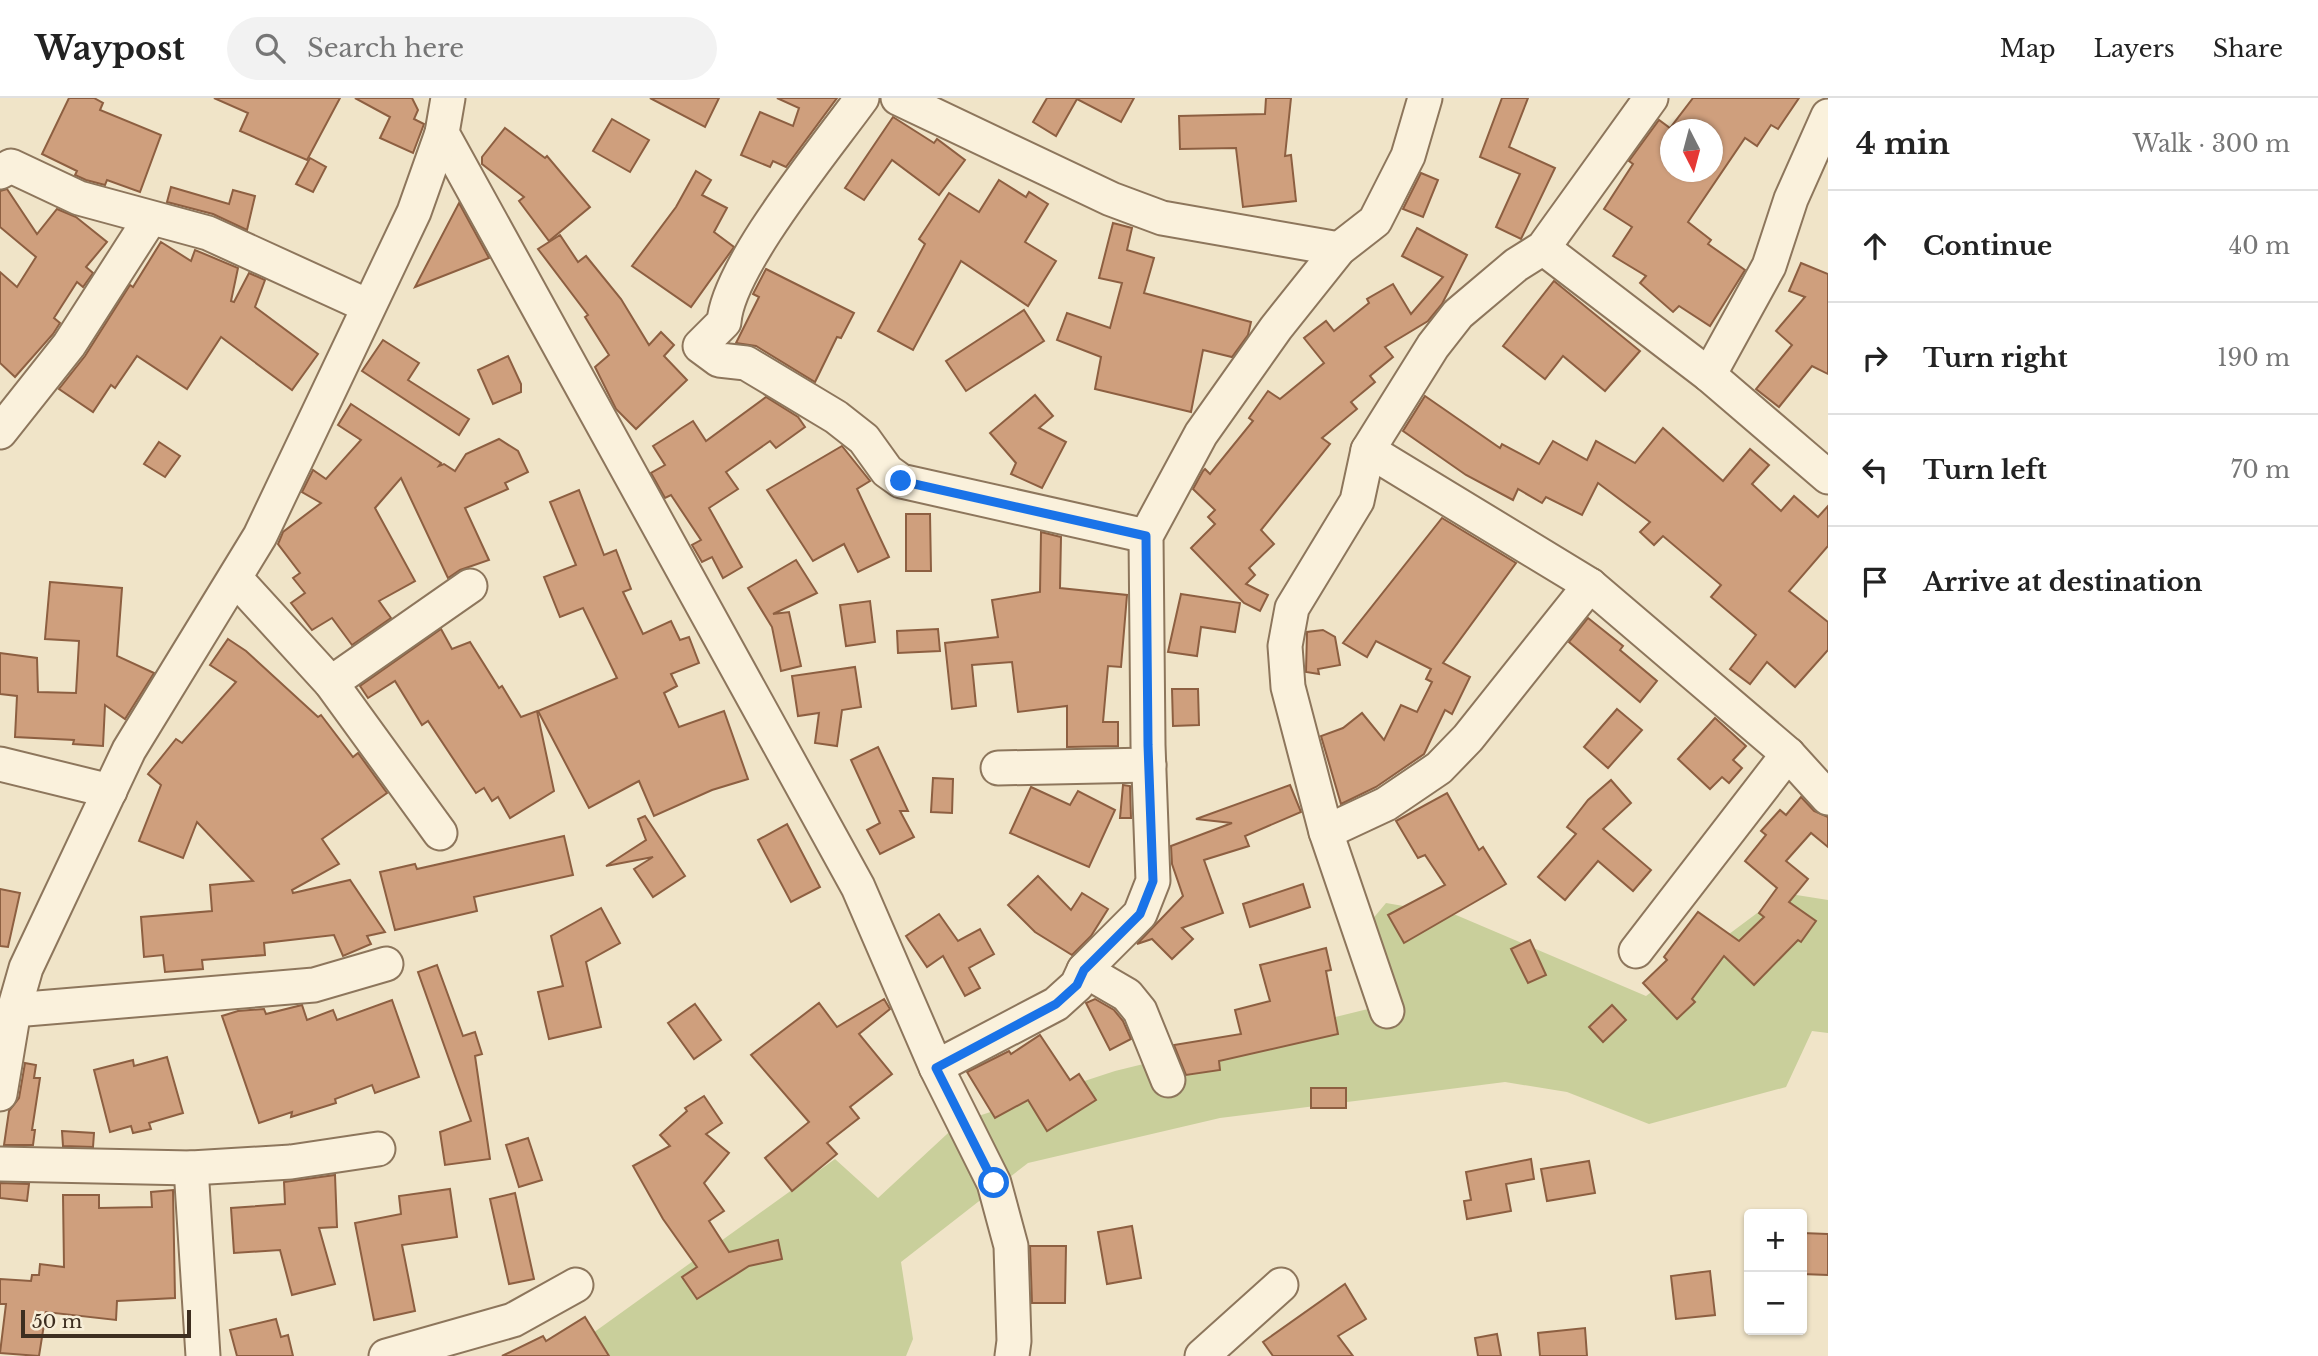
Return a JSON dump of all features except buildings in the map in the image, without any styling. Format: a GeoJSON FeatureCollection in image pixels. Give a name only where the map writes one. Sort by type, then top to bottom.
{"type":"FeatureCollection","features":[{"type":"Feature","properties":{"kind":"street"},"geometry":{"type":"LineString","coordinates":[[0,1094],[14,1010],[26,968],[129,750],[260,536],[414,212],[442,133],[448,98]]}},
{"type":"Feature","properties":{"kind":"street"},"geometry":{"type":"LineString","coordinates":[[862,98],[752,252],[725,306],[724,322],[699,346],[719,360],[746,363],[836,417],[864,439],[887,471],[901,481],[1146,536]]}},
{"type":"Feature","properties":{"kind":"street"},"geometry":{"type":"LineString","coordinates":[[898,98],[1111,199],[1162,218],[1339,249]]}},
{"type":"Feature","properties":{"kind":"street"},"geometry":{"type":"LineString","coordinates":[[936,1068],[1056,1004],[1077,985],[1084,970],[1140,914],[1153,881],[1146,536],[1201,434],[1276,328],[1339,249],[1376,222],[1408,156],[1425,98]]}},
{"type":"Feature","properties":{"kind":"street"},"geometry":{"type":"LineString","coordinates":[[1387,1011],[1326,832],[1288,687],[1285,646],[1292,608],[1357,501],[1368,450],[1433,346],[1458,314],[1516,265],[1543,247],[1651,98]]}},
{"type":"Feature","properties":{"kind":"street"},"geometry":{"type":"LineString","coordinates":[[1709,375],[1769,265],[1791,199],[1828,116]]}},
{"type":"Feature","properties":{"kind":"street"},"geometry":{"type":"LineString","coordinates":[[442,133],[858,887],[936,1068],[994,1183],[1011,1246],[1014,1341],[1012,1356]]}},
{"type":"Feature","properties":{"kind":"street"},"geometry":{"type":"LineString","coordinates":[[0,173],[11,166],[79,198],[208,233],[368,306]]}},
{"type":"Feature","properties":{"kind":"street"},"geometry":{"type":"LineString","coordinates":[[0,432],[69,345],[150,219]]}},
{"type":"Feature","properties":{"kind":"street"},"geometry":{"type":"LineString","coordinates":[[1543,247],[1709,375],[1828,477]]}},
{"type":"Feature","properties":{"kind":"street"},"geometry":{"type":"LineString","coordinates":[[1368,450],[1590,584],[1788,754],[1828,798]]}},
{"type":"Feature","properties":{"kind":"street"},"geometry":{"type":"LineString","coordinates":[[235,578],[331,683],[440,833]]}},
{"type":"Feature","properties":{"kind":"street"},"geometry":{"type":"LineString","coordinates":[[1326,832],[1386,804],[1438,768],[1468,738],[1590,584]]}},
{"type":"Feature","properties":{"kind":"street"},"geometry":{"type":"LineString","coordinates":[[331,683],[470,586]]}},
{"type":"Feature","properties":{"kind":"street"},"geometry":{"type":"LineString","coordinates":[[1636,951],[1788,754]]}},
{"type":"Feature","properties":{"kind":"street"},"geometry":{"type":"LineString","coordinates":[[0,764],[110,790]]}},
{"type":"Feature","properties":{"kind":"street"},"geometry":{"type":"LineString","coordinates":[[998,768],[1149,765]]}},
{"type":"Feature","properties":{"kind":"street"},"geometry":{"type":"LineString","coordinates":[[14,1010],[314,985],[386,964]]}},
{"type":"Feature","properties":{"kind":"street"},"geometry":{"type":"LineString","coordinates":[[1084,970],[1127,995],[1140,1011],[1168,1080]]}},
{"type":"Feature","properties":{"kind":"street"},"geometry":{"type":"LineString","coordinates":[[0,1164],[191,1168],[291,1162],[378,1149]]}},
{"type":"Feature","properties":{"kind":"street"},"geometry":{"type":"LineString","coordinates":[[191,1168],[203,1356]]}},
{"type":"Feature","properties":{"kind":"street"},"geometry":{"type":"LineString","coordinates":[[386,1356],[513,1320],[576,1285]]}},
{"type":"Feature","properties":{"kind":"street"},"geometry":{"type":"LineString","coordinates":[[1202,1356],[1282,1285]]}},
{"type":"Feature","properties":{"kind":"green space"},"geometry":{"type":"Polygon","coordinates":[[[1784,893],[1828,900],[1828,1033],[1812,1031],[1786,1087],[1649,1124],[1567,1092],[1505,1082],[1220,1118],[1028,1163],[901,1262],[913,1339],[906,1356],[561,1356],[835,1159],[878,1198],[960,1122],[1115,1071],[1368,1009],[1350,946],[1386,903],[1456,915],[1646,996],[1784,893]]]}},
{"type":"Feature","properties":{"kind":"route"},"geometry":{"type":"LineString","coordinates":[[901,481],[1146,536],[1148,745],[1153,881],[1140,914],[1125,933],[1110,943],[1084,970],[1077,985],[1056,1004],[936,1068],[994,1183]]}}]}
